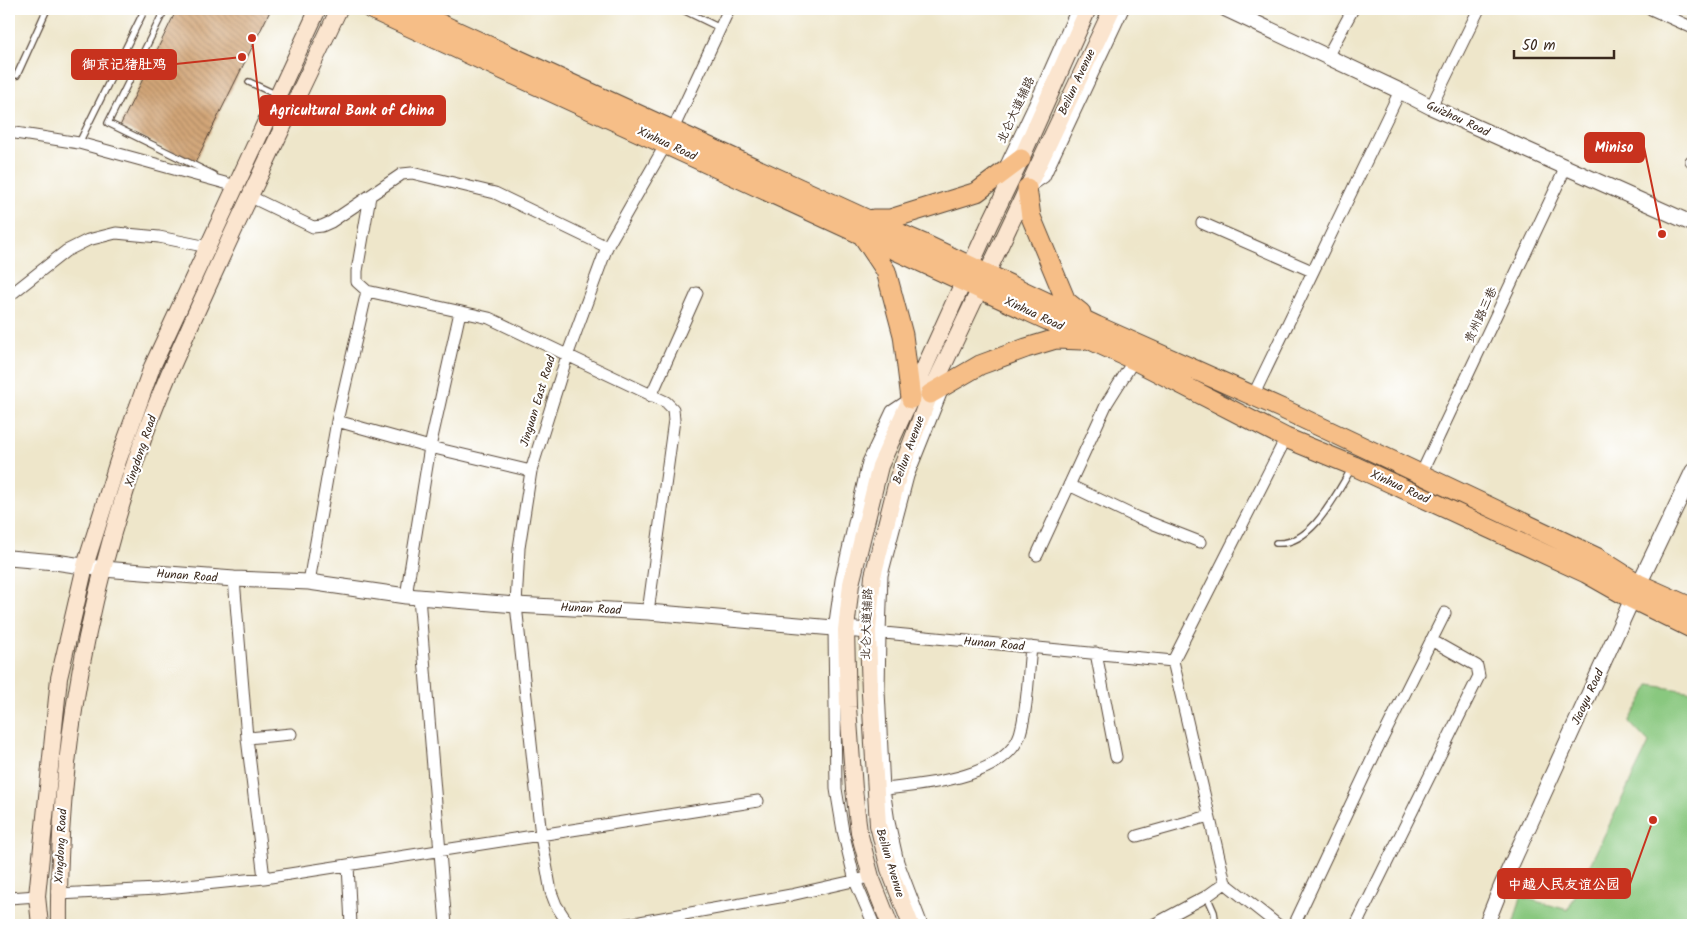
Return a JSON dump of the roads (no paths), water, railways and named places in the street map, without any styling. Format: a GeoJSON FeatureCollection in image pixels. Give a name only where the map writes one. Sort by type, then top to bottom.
{"type":"FeatureCollection","features":[{"type":"Feature","properties":{"kind":"main road","name":"Xingdong Road"},"geometry":{"type":"LineString","coordinates":[[40,925],[37,896],[59,678],[85,566],[118,461],[152,367],[318,9]]}},
{"type":"Feature","properties":{"kind":"main road","name":"Xingdong Road"},"geometry":{"type":"LineString","coordinates":[[60,925],[61,817],[86,638],[103,569],[137,456],[169,373],[249,196],[339,9]]}},
{"type":"Feature","properties":{"kind":"main road","name":"Xinhua Road"},"geometry":{"type":"LineString","coordinates":[[371,9],[669,137],[1094,334],[1253,396],[1421,474],[1598,558],[1636,592],[1693,628]]}},
{"type":"Feature","properties":{"kind":"main road","name":"Xinhua Road"},"geometry":{"type":"LineString","coordinates":[[408,9],[669,137]]}},
{"type":"Feature","properties":{"kind":"main road","name":"Beilun Avenue"},"geometry":{"type":"LineString","coordinates":[[911,925],[890,869],[878,825],[880,789],[870,694],[874,632],[873,576],[898,477],[937,390],[960,331],[989,225],[1021,159],[1088,9]]}},
{"type":"Feature","properties":{"kind":"main road","name":"Beilun Avenue"},"geometry":{"type":"LineString","coordinates":[[890,925],[863,879],[840,629],[880,466],[911,398],[975,278],[1027,188],[1112,9]]}},
{"type":"Feature","properties":{"kind":"main road"},"geometry":{"type":"LineString","coordinates":[[911,398],[903,335],[886,271],[863,226],[890,220],[977,192],[1021,159]]}},
{"type":"Feature","properties":{"kind":"main road"},"geometry":{"type":"LineString","coordinates":[[1027,188],[1032,217],[1066,301],[1094,334]]}},
{"type":"Feature","properties":{"kind":"main road","name":"Xinhua Road"},"geometry":{"type":"LineString","coordinates":[[1094,334],[1134,360],[1286,438],[1354,466],[1586,573],[1636,592],[1693,608]]}},
{"type":"Feature","properties":{"kind":"main road"},"geometry":{"type":"LineString","coordinates":[[937,390],[980,365],[1026,348],[1056,339],[1094,334]]}},
{"type":"Feature","properties":{"kind":"street","name":"Jinguan East Road"},"geometry":{"type":"LineString","coordinates":[[569,925],[556,905],[551,892],[541,836],[516,605],[519,548],[531,471],[567,356],[607,247],[669,137],[729,9]]}},
{"type":"Feature","properties":{"kind":"street","name":"北仑大道辅路"},"geometry":{"type":"LineString","coordinates":[[989,225],[1002,174],[1076,9]]}},
{"type":"Feature","properties":{"kind":"street"},"geometry":{"type":"LineString","coordinates":[[1027,188],[1044,177],[1123,9]]}},
{"type":"Feature","properties":{"kind":"street"},"geometry":{"type":"LineString","coordinates":[[1327,57],[1353,9]]}},
{"type":"Feature","properties":{"kind":"street"},"geometry":{"type":"LineString","coordinates":[[1431,107],[1479,9]]}},
{"type":"Feature","properties":{"kind":"street"},"geometry":{"type":"LineString","coordinates":[[1651,9],[1693,28]]}},
{"type":"Feature","properties":{"kind":"street","name":"Guizhou Road"},"geometry":{"type":"LineString","coordinates":[[1234,11],[1431,107],[1693,224]]}},
{"type":"Feature","properties":{"kind":"street"},"geometry":{"type":"LineString","coordinates":[[1253,396],[1400,91]]}},
{"type":"Feature","properties":{"kind":"street"},"geometry":{"type":"LineString","coordinates":[[9,132],[79,143],[236,186]]}},
{"type":"Feature","properties":{"kind":"street","name":"贵州路三巷"},"geometry":{"type":"LineString","coordinates":[[1421,474],[1566,168]]}},
{"type":"Feature","properties":{"kind":"street"},"geometry":{"type":"LineString","coordinates":[[249,196],[313,228],[331,222],[402,174],[412,173],[495,193],[607,247]]}},
{"type":"Feature","properties":{"kind":"street"},"geometry":{"type":"LineString","coordinates":[[370,196],[357,271],[357,282],[367,291],[488,318],[666,402],[673,409],[674,420],[648,612]]}},
{"type":"Feature","properties":{"kind":"street"},"geometry":{"type":"LineString","coordinates":[[1202,223],[1312,271]]}},
{"type":"Feature","properties":{"kind":"street"},"geometry":{"type":"LineString","coordinates":[[9,296],[66,251],[88,240],[116,233],[159,237],[208,247]]}},
{"type":"Feature","properties":{"kind":"street"},"geometry":{"type":"LineString","coordinates":[[309,582],[337,422],[367,291]]}},
{"type":"Feature","properties":{"kind":"street"},"geometry":{"type":"LineString","coordinates":[[651,396],[697,293]]}},
{"type":"Feature","properties":{"kind":"street"},"geometry":{"type":"LineString","coordinates":[[446,925],[441,851],[413,597],[430,447],[460,312]]}},
{"type":"Feature","properties":{"kind":"street"},"geometry":{"type":"LineString","coordinates":[[1037,555],[1107,403],[1134,360]]}},
{"type":"Feature","properties":{"kind":"street"},"geometry":{"type":"LineString","coordinates":[[337,422],[531,471]]}},
{"type":"Feature","properties":{"kind":"street"},"geometry":{"type":"LineString","coordinates":[[1278,925],[1225,883],[1173,661],[1286,438]]}},
{"type":"Feature","properties":{"kind":"street","name":"Jiaoyu Road"},"geometry":{"type":"LineString","coordinates":[[1486,925],[1502,885],[1693,471]]}},
{"type":"Feature","properties":{"kind":"street"},"geometry":{"type":"LineString","coordinates":[[1069,485],[1136,517],[1200,542]]}},
{"type":"Feature","properties":{"kind":"street","name":"Hunan Road"},"geometry":{"type":"LineString","coordinates":[[9,558],[103,569],[234,579],[309,582],[413,597],[648,612],[1173,661]]}},
{"type":"Feature","properties":{"kind":"street"},"geometry":{"type":"LineString","coordinates":[[234,579],[247,738],[264,878]]}},
{"type":"Feature","properties":{"kind":"street"},"geometry":{"type":"LineString","coordinates":[[1294,925],[1376,751],[1445,613]]}},
{"type":"Feature","properties":{"kind":"street"},"geometry":{"type":"LineString","coordinates":[[1356,925],[1479,676],[1477,666],[1431,640]]}},
{"type":"Feature","properties":{"kind":"street"},"geometry":{"type":"LineString","coordinates":[[922,925],[898,862],[880,789],[909,786],[973,773],[999,761],[1012,748],[1019,736],[1031,647]]}},
{"type":"Feature","properties":{"kind":"street"},"geometry":{"type":"LineString","coordinates":[[1096,654],[1116,757]]}},
{"type":"Feature","properties":{"kind":"street"},"geometry":{"type":"LineString","coordinates":[[247,738],[291,734]]}},
{"type":"Feature","properties":{"kind":"street"},"geometry":{"type":"LineString","coordinates":[[59,894],[157,889],[264,878],[758,801]]}},
{"type":"Feature","properties":{"kind":"street"},"geometry":{"type":"LineString","coordinates":[[1137,836],[1209,816]]}},
{"type":"Feature","properties":{"kind":"street"},"geometry":{"type":"LineString","coordinates":[[348,865],[351,925]]}},
{"type":"Feature","properties":{"kind":"street"},"geometry":{"type":"LineString","coordinates":[[623,925],[863,879],[874,925]]}},
{"type":"Feature","properties":{"kind":"street"},"geometry":{"type":"LineString","coordinates":[[1154,925],[1207,896],[1225,883]]}},
{"type":"Feature","properties":{"kind":"street"},"geometry":{"type":"LineString","coordinates":[[9,898],[37,896]]}},
{"type":"Feature","properties":{"kind":"lane"},"geometry":{"type":"LineString","coordinates":[[16,75],[47,9]]}},
{"type":"Feature","properties":{"kind":"lane"},"geometry":{"type":"LineString","coordinates":[[79,143],[145,9]]}},
{"type":"Feature","properties":{"kind":"lane"},"geometry":{"type":"LineString","coordinates":[[164,9],[108,123],[236,186]]}},
{"type":"Feature","properties":{"kind":"lane"},"geometry":{"type":"LineString","coordinates":[[681,9],[720,28]]}},
{"type":"Feature","properties":{"kind":"lane"},"geometry":{"type":"LineString","coordinates":[[249,82],[278,95]]}},
{"type":"Feature","properties":{"kind":"lane"},"geometry":{"type":"LineString","coordinates":[[1276,543],[1286,544],[1300,538],[1314,525],[1322,516],[1354,466]]}},
{"type":"Feature","properties":{"kind":"lane"},"geometry":{"type":"LineString","coordinates":[[1207,896],[1214,912],[1216,925]]}},
{"type":"Feature","properties":{"kind":"place","name":"Agricultural Bank of China"},"geometry":{"type":"Point","coordinates":[252,38]}},
{"type":"Feature","properties":{"kind":"place","name":"御京记猪肚鸡"},"geometry":{"type":"Point","coordinates":[242,57]}},
{"type":"Feature","properties":{"kind":"place","name":"Miniso"},"geometry":{"type":"Point","coordinates":[1662,234]}},
{"type":"Feature","properties":{"kind":"place","name":"中越人民友谊公园"},"geometry":{"type":"Point","coordinates":[1653,820]}}]}
